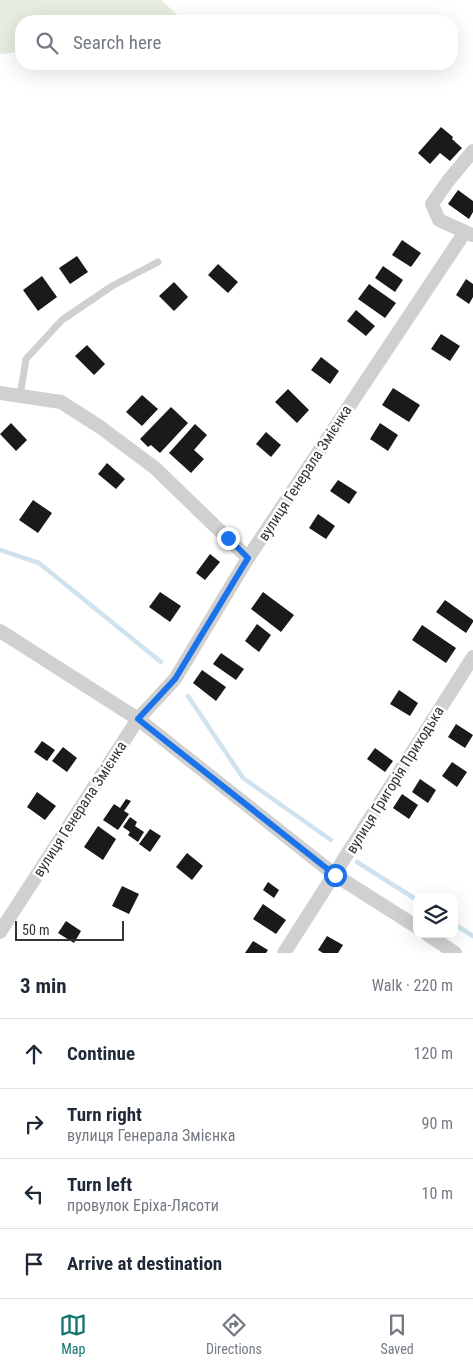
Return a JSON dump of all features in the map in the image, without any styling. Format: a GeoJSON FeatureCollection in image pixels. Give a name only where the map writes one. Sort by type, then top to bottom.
{"type":"FeatureCollection","features":[{"type":"Feature","properties":{"kind":"street","name":"вулиця Генерала Змієнка"},"geometry":{"type":"LineString","coordinates":[[0,932],[138,719],[175,679],[248,558],[469,234],[439,220],[432,204],[473,151]]}},
{"type":"Feature","properties":{"kind":"street"},"geometry":{"type":"LineString","coordinates":[[0,393],[61,402],[100,427],[156,468],[248,558]]}},
{"type":"Feature","properties":{"kind":"street"},"geometry":{"type":"LineString","coordinates":[[0,631],[138,719],[335,875],[413,925]]}},
{"type":"Feature","properties":{"kind":"street","name":"вулиця Григорія Приходька"},"geometry":{"type":"LineString","coordinates":[[284,953],[473,658]]}},
{"type":"Feature","properties":{"kind":"street"},"geometry":{"type":"LineString","coordinates":[[433,938],[455,953]]}},
{"type":"Feature","properties":{"kind":"lane"},"geometry":{"type":"LineString","coordinates":[[20,396],[26,359],[62,320],[112,286],[158,262]]}},
{"type":"Feature","properties":{"kind":"shaded area"},"geometry":{"type":"Polygon","coordinates":[[[0,0],[161,0],[177,15],[15,15],[15,53],[0,54],[0,0]]]}},
{"type":"Feature","properties":{"kind":"building"},"geometry":{"type":"Polygon","coordinates":[[[441,127],[462,148],[450,161],[440,153],[430,164],[418,153],[441,127]]]}},
{"type":"Feature","properties":{"kind":"building"},"geometry":{"type":"Polygon","coordinates":[[[458,190],[473,201],[473,212],[469,219],[448,204],[458,190]]]}},
{"type":"Feature","properties":{"kind":"building"},"geometry":{"type":"Polygon","coordinates":[[[402,240],[421,253],[411,267],[392,255],[402,240]]]}},
{"type":"Feature","properties":{"kind":"building"},"geometry":{"type":"Polygon","coordinates":[[[77,256],[88,272],[70,284],[59,268],[77,256]]]}},
{"type":"Feature","properties":{"kind":"building"},"geometry":{"type":"Polygon","coordinates":[[[218,264],[238,282],[228,293],[208,275],[218,264]]]}},
{"type":"Feature","properties":{"kind":"building"},"geometry":{"type":"Polygon","coordinates":[[[383,266],[403,280],[395,292],[375,278],[383,266]]]}},
{"type":"Feature","properties":{"kind":"building"},"geometry":{"type":"Polygon","coordinates":[[[42,276],[57,297],[38,311],[23,290],[42,276]]]}},
{"type":"Feature","properties":{"kind":"building"},"geometry":{"type":"Polygon","coordinates":[[[466,279],[473,284],[473,297],[469,304],[456,295],[466,279]]]}},
{"type":"Feature","properties":{"kind":"building"},"geometry":{"type":"Polygon","coordinates":[[[174,282],[188,297],[174,311],[159,296],[174,282]]]}},
{"type":"Feature","properties":{"kind":"building"},"geometry":{"type":"Polygon","coordinates":[[[369,284],[396,303],[385,318],[358,299],[369,284]]]}},
{"type":"Feature","properties":{"kind":"building"},"geometry":{"type":"Polygon","coordinates":[[[356,310],[375,326],[366,336],[347,321],[356,310]]]}},
{"type":"Feature","properties":{"kind":"building"},"geometry":{"type":"Polygon","coordinates":[[[441,334],[460,346],[450,361],[431,349],[441,334]]]}},
{"type":"Feature","properties":{"kind":"building"},"geometry":{"type":"Polygon","coordinates":[[[87,345],[105,364],[94,375],[75,356],[87,345]]]}},
{"type":"Feature","properties":{"kind":"building"},"geometry":{"type":"Polygon","coordinates":[[[321,357],[339,371],[330,384],[311,370],[321,357]]]}},
{"type":"Feature","properties":{"kind":"building"},"geometry":{"type":"Polygon","coordinates":[[[393,388],[420,405],[409,422],[382,405],[393,388]]]}},
{"type":"Feature","properties":{"kind":"building"},"geometry":{"type":"Polygon","coordinates":[[[288,389],[309,410],[297,423],[275,402],[288,389]]]}},
{"type":"Feature","properties":{"kind":"building"},"geometry":{"type":"Polygon","coordinates":[[[142,395],[158,409],[142,426],[126,412],[142,395]]]}},
{"type":"Feature","properties":{"kind":"building"},"geometry":{"type":"Polygon","coordinates":[[[171,407],[188,423],[160,453],[151,445],[148,447],[140,439],[171,407]]]}},
{"type":"Feature","properties":{"kind":"building"},"geometry":{"type":"Polygon","coordinates":[[[11,423],[27,440],[16,451],[0,434],[11,423]]]}},
{"type":"Feature","properties":{"kind":"building"},"geometry":{"type":"Polygon","coordinates":[[[380,423],[398,435],[388,451],[370,439],[380,423]]]}},
{"type":"Feature","properties":{"kind":"building"},"geometry":{"type":"Polygon","coordinates":[[[195,424],[207,435],[194,450],[204,459],[191,473],[169,453],[195,424]]]}},
{"type":"Feature","properties":{"kind":"building"},"geometry":{"type":"Polygon","coordinates":[[[266,432],[281,445],[271,457],[256,444],[266,432]]]}},
{"type":"Feature","properties":{"kind":"building"},"geometry":{"type":"Polygon","coordinates":[[[107,463],[125,479],[116,489],[98,474],[107,463]]]}},
{"type":"Feature","properties":{"kind":"building"},"geometry":{"type":"Polygon","coordinates":[[[338,480],[357,492],[349,504],[330,491],[338,480]]]}},
{"type":"Feature","properties":{"kind":"building"},"geometry":{"type":"Polygon","coordinates":[[[33,500],[52,513],[38,533],[19,520],[33,500]]]}},
{"type":"Feature","properties":{"kind":"building"},"geometry":{"type":"Polygon","coordinates":[[[318,514],[335,526],[326,539],[309,528],[318,514]]]}},
{"type":"Feature","properties":{"kind":"building"},"geometry":{"type":"Polygon","coordinates":[[[210,554],[220,562],[205,580],[196,573],[210,554]]]}},
{"type":"Feature","properties":{"kind":"building"},"geometry":{"type":"Polygon","coordinates":[[[160,592],[181,606],[170,622],[149,607],[160,592]]]}},
{"type":"Feature","properties":{"kind":"building"},"geometry":{"type":"Polygon","coordinates":[[[263,592],[294,615],[281,632],[251,609],[263,592]]]}},
{"type":"Feature","properties":{"kind":"building"},"geometry":{"type":"Polygon","coordinates":[[[445,600],[473,620],[466,633],[436,612],[445,600]]]}},
{"type":"Feature","properties":{"kind":"building"},"geometry":{"type":"Polygon","coordinates":[[[257,624],[271,635],[259,652],[245,641],[257,624]]]}},
{"type":"Feature","properties":{"kind":"building"},"geometry":{"type":"Polygon","coordinates":[[[422,625],[456,648],[446,663],[412,640],[422,625]]]}},
{"type":"Feature","properties":{"kind":"building"},"geometry":{"type":"Polygon","coordinates":[[[221,653],[244,669],[236,680],[213,664],[221,653]]]}},
{"type":"Feature","properties":{"kind":"building"},"geometry":{"type":"Polygon","coordinates":[[[202,670],[226,687],[216,701],[193,683],[202,670]]]}},
{"type":"Feature","properties":{"kind":"building"},"geometry":{"type":"Polygon","coordinates":[[[399,690],[418,703],[410,716],[390,704],[399,690]]]}},
{"type":"Feature","properties":{"kind":"building"},"geometry":{"type":"Polygon","coordinates":[[[456,724],[473,735],[465,748],[448,737],[456,724]]]}},
{"type":"Feature","properties":{"kind":"building"},"geometry":{"type":"Polygon","coordinates":[[[42,741],[55,750],[47,761],[34,752],[42,741]]]}},
{"type":"Feature","properties":{"kind":"building"},"geometry":{"type":"Polygon","coordinates":[[[63,747],[77,758],[67,772],[52,761],[63,747]]]}},
{"type":"Feature","properties":{"kind":"building"},"geometry":{"type":"Polygon","coordinates":[[[375,748],[393,761],[385,772],[367,759],[375,748]]]}},
{"type":"Feature","properties":{"kind":"building"},"geometry":{"type":"Polygon","coordinates":[[[452,762],[467,772],[457,787],[442,776],[452,762]]]}},
{"type":"Feature","properties":{"kind":"building"},"geometry":{"type":"Polygon","coordinates":[[[420,779],[436,790],[428,803],[412,792],[420,779]]]}},
{"type":"Feature","properties":{"kind":"building"},"geometry":{"type":"Polygon","coordinates":[[[37,792],[56,806],[45,820],[27,807],[37,792]]]}},
{"type":"Feature","properties":{"kind":"building"},"geometry":{"type":"Polygon","coordinates":[[[402,794],[418,805],[409,819],[393,808],[402,794]]]}},
{"type":"Feature","properties":{"kind":"building"},"geometry":{"type":"Polygon","coordinates":[[[126,799],[131,801],[124,811],[129,814],[118,830],[103,820],[114,804],[120,808],[126,799]]]}},
{"type":"Feature","properties":{"kind":"building"},"geometry":{"type":"Polygon","coordinates":[[[130,817],[137,822],[135,826],[144,832],[138,842],[128,835],[130,832],[123,827],[130,817]]]}},
{"type":"Feature","properties":{"kind":"building"},"geometry":{"type":"Polygon","coordinates":[[[98,826],[116,839],[103,860],[84,847],[98,826]]]}},
{"type":"Feature","properties":{"kind":"building"},"geometry":{"type":"Polygon","coordinates":[[[150,829],[161,836],[150,852],[139,844],[150,829]]]}},
{"type":"Feature","properties":{"kind":"building"},"geometry":{"type":"Polygon","coordinates":[[[187,853],[203,866],[192,880],[176,867],[187,853]]]}},
{"type":"Feature","properties":{"kind":"building"},"geometry":{"type":"Polygon","coordinates":[[[268,882],[279,890],[274,898],[263,890],[268,882]]]}},
{"type":"Feature","properties":{"kind":"building"},"geometry":{"type":"Polygon","coordinates":[[[122,886],[139,894],[129,914],[112,906],[122,886]]]}},
{"type":"Feature","properties":{"kind":"building"},"geometry":{"type":"Polygon","coordinates":[[[263,904],[286,920],[276,934],[253,919],[263,904]]]}},
{"type":"Feature","properties":{"kind":"building"},"geometry":{"type":"Polygon","coordinates":[[[66,921],[81,931],[74,943],[58,933],[66,921]]]}},
{"type":"Feature","properties":{"kind":"building"},"geometry":{"type":"Polygon","coordinates":[[[327,936],[343,945],[338,953],[323,953],[318,950],[327,936]]]}},
{"type":"Feature","properties":{"kind":"building"},"geometry":{"type":"Polygon","coordinates":[[[253,941],[268,950],[266,953],[245,953],[253,941]]]}},
{"type":"Feature","properties":{"kind":"waterway"},"geometry":{"type":"LineString","coordinates":[[0,550],[39,563],[161,662]]}},
{"type":"Feature","properties":{"kind":"waterway"},"geometry":{"type":"LineString","coordinates":[[188,696],[243,778],[331,840]]}},
{"type":"Feature","properties":{"kind":"waterway"},"geometry":{"type":"LineString","coordinates":[[357,862],[413,897]]}},
{"type":"Feature","properties":{"kind":"waterway"},"geometry":{"type":"LineString","coordinates":[[458,927],[473,936]]}},
{"type":"Feature","properties":{"kind":"route"},"geometry":{"type":"LineString","coordinates":[[228,538],[248,558],[175,679],[138,719],[335,875]]}}]}
